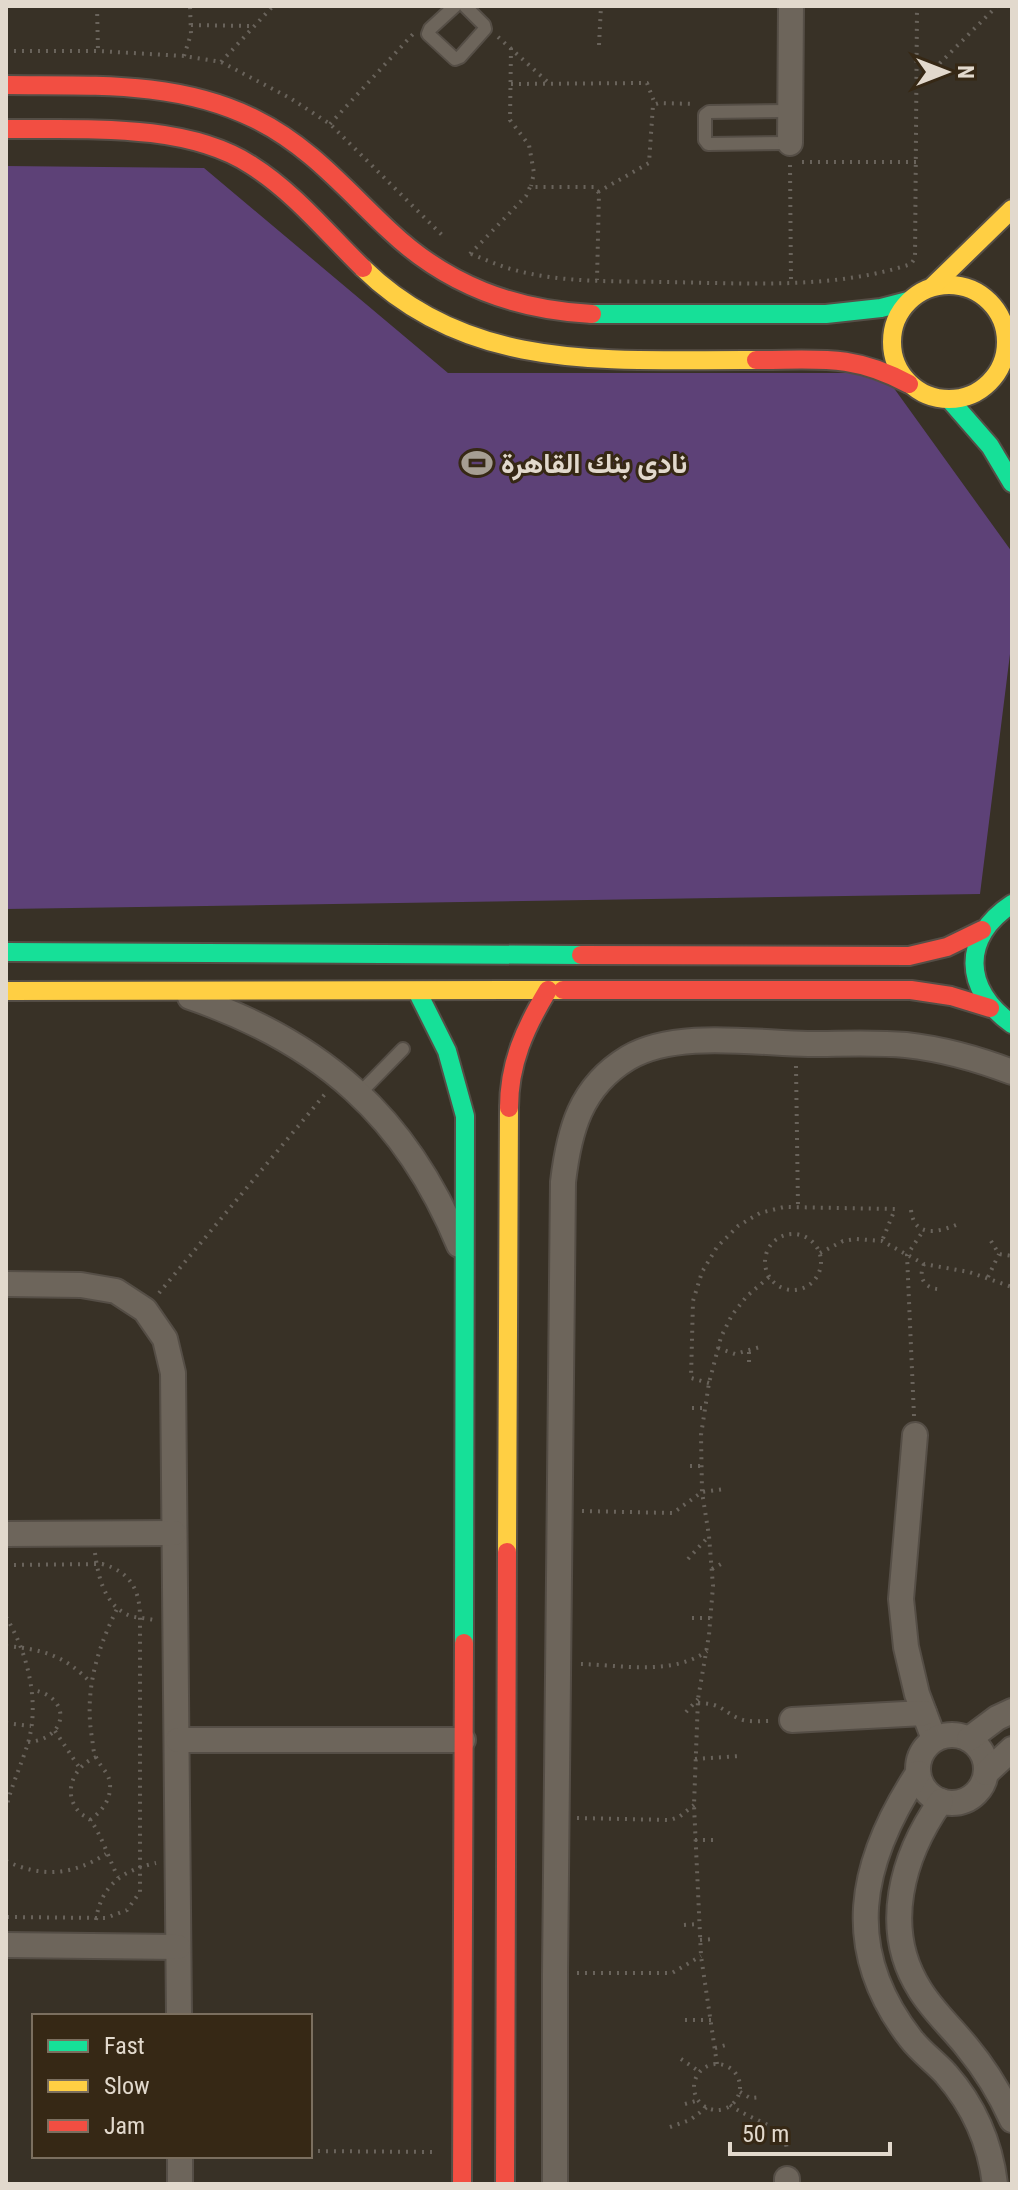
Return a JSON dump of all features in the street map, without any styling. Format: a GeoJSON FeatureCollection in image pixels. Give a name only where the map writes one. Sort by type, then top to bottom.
{"type":"FeatureCollection","features":[{"type":"Feature","properties":{"kind":"street"},"geometry":{"type":"LineString","coordinates":[[790,143],[791,6]]}},
{"type":"Feature","properties":{"kind":"street"},"geometry":{"type":"LineString","coordinates":[[6,85],[171,89],[219,103],[265,123],[307,150],[417,254],[453,279],[493,297],[535,308],[578,313],[835,314],[884,308],[908,301],[933,286],[1012,209]]}},
{"type":"Feature","properties":{"kind":"street"},"geometry":{"type":"LineString","coordinates":[[6,129],[161,136],[206,144],[248,162],[279,186],[393,295],[435,320],[481,341],[530,354],[580,359],[837,359],[887,371],[935,398],[975,394],[986,386],[1002,365],[1009,344],[1004,324],[988,299],[962,286],[933,286]]}},
{"type":"Feature","properties":{"kind":"street"},"geometry":{"type":"LineString","coordinates":[[908,301],[899,313],[891,343],[894,358],[909,384]]}},
{"type":"Feature","properties":{"kind":"street"},"geometry":{"type":"LineString","coordinates":[[949,399],[990,446],[1012,483]]}},
{"type":"Feature","properties":{"kind":"street"},"geometry":{"type":"LineString","coordinates":[[6,952],[909,956],[935,952],[960,943],[982,930],[993,917],[1012,904]]}},
{"type":"Feature","properties":{"kind":"street"},"geometry":{"type":"LineString","coordinates":[[982,930],[973,962],[974,978],[990,1008]]}},
{"type":"Feature","properties":{"kind":"street"},"geometry":{"type":"LineString","coordinates":[[505,2184],[509,1081],[522,1036],[548,990]]}},
{"type":"Feature","properties":{"kind":"street"},"geometry":{"type":"LineString","coordinates":[[6,991],[911,990],[964,998],[990,1008],[1012,1024]]}},
{"type":"Feature","properties":{"kind":"street"},"geometry":{"type":"LineString","coordinates":[[173,991],[233,1012],[289,1040],[340,1076],[381,1115],[416,1160],[445,1209],[467,1262]]}},
{"type":"Feature","properties":{"kind":"street"},"geometry":{"type":"LineString","coordinates":[[417,991],[450,1052],[465,1116],[467,1262],[462,2184]]}},
{"type":"Feature","properties":{"kind":"street"},"geometry":{"type":"LineString","coordinates":[[555,2184],[563,1182],[567,1144],[579,1109],[600,1080],[629,1058],[662,1045],[698,1041],[906,1045],[949,1053],[1012,1072]]}},
{"type":"Feature","properties":{"kind":"street"},"geometry":{"type":"LineString","coordinates":[[6,1284],[81,1285],[116,1291],[145,1310],[165,1339],[173,1373],[179,2014]]}},
{"type":"Feature","properties":{"kind":"street"},"geometry":{"type":"LineString","coordinates":[[915,1435],[901,1599],[906,1647],[934,1739]]}},
{"type":"Feature","properties":{"kind":"street"},"geometry":{"type":"LineString","coordinates":[[6,1534],[174,1533]]}},
{"type":"Feature","properties":{"kind":"street"},"geometry":{"type":"LineString","coordinates":[[969,1739],[1012,1711]]}},
{"type":"Feature","properties":{"kind":"street"},"geometry":{"type":"LineString","coordinates":[[792,1720],[924,1713]]}},
{"type":"Feature","properties":{"kind":"street"},"geometry":{"type":"LineString","coordinates":[[945,1735],[969,1739],[979,1748],[985,1760],[986,1773],[982,1784],[975,1794],[953,1803],[930,1795],[921,1785],[918,1773],[924,1748],[945,1735]]}},
{"type":"Feature","properties":{"kind":"street"},"geometry":{"type":"LineString","coordinates":[[178,1740],[463,1740]]}},
{"type":"Feature","properties":{"kind":"street"},"geometry":{"type":"LineString","coordinates":[[986,1773],[1012,1749]]}},
{"type":"Feature","properties":{"kind":"street"},"geometry":{"type":"LineString","coordinates":[[918,1773],[897,1805],[880,1840],[869,1878],[865,1916],[869,1961],[887,2003],[913,2041],[946,2074],[975,2112],[992,2158],[995,2184]]}},
{"type":"Feature","properties":{"kind":"street"},"geometry":{"type":"LineString","coordinates":[[941,1801],[921,1828],[908,1859],[899,1924],[904,1957],[919,1989],[998,2089],[1012,2120]]}},
{"type":"Feature","properties":{"kind":"street"},"geometry":{"type":"LineString","coordinates":[[6,1945],[178,1947]]}},
{"type":"Feature","properties":{"kind":"street"},"geometry":{"type":"LineString","coordinates":[[180,2158],[180,2184]]}},
{"type":"Feature","properties":{"kind":"lane"},"geometry":{"type":"LineString","coordinates":[[455,6],[428,34],[453,59],[460,57],[485,31],[484,25],[465,6]]}},
{"type":"Feature","properties":{"kind":"lane"},"geometry":{"type":"LineString","coordinates":[[790,111],[706,113],[705,140],[708,144],[790,143]]}},
{"type":"Feature","properties":{"kind":"lane"},"geometry":{"type":"LineString","coordinates":[[359,1094],[403,1049]]}},
{"type":"Feature","properties":{"kind":"path"},"geometry":{"type":"LineString","coordinates":[[97,6],[98,51]]}},
{"type":"Feature","properties":{"kind":"path"},"geometry":{"type":"LineString","coordinates":[[184,56],[190,42],[190,6]]}},
{"type":"Feature","properties":{"kind":"path"},"geometry":{"type":"LineString","coordinates":[[221,62],[273,6]]}},
{"type":"Feature","properties":{"kind":"path"},"geometry":{"type":"LineString","coordinates":[[599,45],[601,6]]}},
{"type":"Feature","properties":{"kind":"path"},"geometry":{"type":"LineString","coordinates":[[459,248],[512,270],[597,280],[791,283],[826,281],[909,266],[913,262],[917,6]]}},
{"type":"Feature","properties":{"kind":"path"},"geometry":{"type":"LineString","coordinates":[[917,86],[997,6]]}},
{"type":"Feature","properties":{"kind":"path"},"geometry":{"type":"LineString","coordinates":[[191,25],[254,26]]}},
{"type":"Feature","properties":{"kind":"path"},"geometry":{"type":"LineString","coordinates":[[484,25],[550,84]]}},
{"type":"Feature","properties":{"kind":"path"},"geometry":{"type":"LineString","coordinates":[[330,124],[419,27]]}},
{"type":"Feature","properties":{"kind":"path"},"geometry":{"type":"LineString","coordinates":[[470,254],[526,196],[534,173],[529,145],[511,122],[511,48]]}},
{"type":"Feature","properties":{"kind":"path"},"geometry":{"type":"LineString","coordinates":[[6,51],[98,51],[184,56],[221,62],[290,98],[330,124],[448,241]]}},
{"type":"Feature","properties":{"kind":"path"},"geometry":{"type":"LineString","coordinates":[[511,84],[647,83],[655,104]]}},
{"type":"Feature","properties":{"kind":"path"},"geometry":{"type":"LineString","coordinates":[[655,104],[692,103],[706,113]]}},
{"type":"Feature","properties":{"kind":"path"},"geometry":{"type":"LineString","coordinates":[[598,192],[649,163],[652,108],[655,104]]}},
{"type":"Feature","properties":{"kind":"path"},"geometry":{"type":"LineString","coordinates":[[791,283],[790,162],[916,162]]}},
{"type":"Feature","properties":{"kind":"path"},"geometry":{"type":"LineString","coordinates":[[530,187],[594,187],[598,192],[597,280]]}},
{"type":"Feature","properties":{"kind":"path"},"geometry":{"type":"LineString","coordinates":[[796,1044],[798,1207]]}},
{"type":"Feature","properties":{"kind":"path"},"geometry":{"type":"LineString","coordinates":[[145,1310],[340,1076]]}},
{"type":"Feature","properties":{"kind":"path"},"geometry":{"type":"LineString","coordinates":[[709,1383],[691,1378],[693,1301],[702,1272],[717,1247],[738,1226],[760,1213],[784,1207],[895,1209],[882,1241]]}},
{"type":"Feature","properties":{"kind":"path"},"geometry":{"type":"LineString","coordinates":[[911,1210],[916,1227],[923,1231],[940,1231],[956,1225]]}},
{"type":"Feature","properties":{"kind":"path"},"geometry":{"type":"LineString","coordinates":[[915,1435],[907,1255],[923,1231]]}},
{"type":"Feature","properties":{"kind":"path"},"geometry":{"type":"LineString","coordinates":[[800,1234],[815,1244],[820,1253],[820,1271],[809,1285],[801,1289],[783,1289],[769,1277],[765,1259],[773,1242],[781,1236],[800,1234]]}},
{"type":"Feature","properties":{"kind":"path"},"geometry":{"type":"LineString","coordinates":[[820,1253],[843,1241],[882,1241],[924,1264],[988,1277],[1012,1287]]}},
{"type":"Feature","properties":{"kind":"path"},"geometry":{"type":"LineString","coordinates":[[991,1241],[999,1254],[1012,1256]]}},
{"type":"Feature","properties":{"kind":"path"},"geometry":{"type":"LineString","coordinates":[[988,1277],[999,1254]]}},
{"type":"Feature","properties":{"kind":"path"},"geometry":{"type":"LineString","coordinates":[[924,1264],[921,1273],[923,1281],[929,1288],[938,1289]]}},
{"type":"Feature","properties":{"kind":"path"},"geometry":{"type":"LineString","coordinates":[[717,2064],[701,1956],[694,1805],[698,1701],[711,1618],[712,1569],[701,1466],[704,1408],[718,1348],[732,1315],[747,1296],[769,1277]]}},
{"type":"Feature","properties":{"kind":"path"},"geometry":{"type":"LineString","coordinates":[[718,1348],[729,1354],[760,1347]]}},
{"type":"Feature","properties":{"kind":"path"},"geometry":{"type":"LineString","coordinates":[[749,1351],[749,1362]]}},
{"type":"Feature","properties":{"kind":"path"},"geometry":{"type":"LineString","coordinates":[[692,1408],[704,1408]]}},
{"type":"Feature","properties":{"kind":"path"},"geometry":{"type":"LineString","coordinates":[[690,1466],[701,1466]]}},
{"type":"Feature","properties":{"kind":"path"},"geometry":{"type":"LineString","coordinates":[[560,1511],[673,1513],[702,1492],[724,1489]]}},
{"type":"Feature","properties":{"kind":"path"},"geometry":{"type":"LineString","coordinates":[[93,1534],[99,1580],[118,1607],[128,1615],[176,1623]]}},
{"type":"Feature","properties":{"kind":"path"},"geometry":{"type":"LineString","coordinates":[[688,1559],[709,1536]]}},
{"type":"Feature","properties":{"kind":"path"},"geometry":{"type":"LineString","coordinates":[[6,1565],[97,1564],[116,1568],[127,1576],[140,1600],[140,1892],[135,1902],[117,1916],[6,1917]]}},
{"type":"Feature","properties":{"kind":"path"},"geometry":{"type":"LineString","coordinates":[[712,1569],[721,1564]]}},
{"type":"Feature","properties":{"kind":"path"},"geometry":{"type":"LineString","coordinates":[[90,1820],[102,1811],[110,1783],[105,1768],[96,1757],[90,1726],[91,1683],[104,1635],[118,1607]]}},
{"type":"Feature","properties":{"kind":"path"},"geometry":{"type":"LineString","coordinates":[[6,1617],[14,1630],[31,1690],[28,1742],[6,1809]]}},
{"type":"Feature","properties":{"kind":"path"},"geometry":{"type":"LineString","coordinates":[[692,1618],[711,1618]]}},
{"type":"Feature","properties":{"kind":"path"},"geometry":{"type":"LineString","coordinates":[[6,1646],[39,1649],[59,1656],[77,1667],[91,1683]]}},
{"type":"Feature","properties":{"kind":"path"},"geometry":{"type":"LineString","coordinates":[[558,1663],[668,1667],[696,1659],[707,1651]]}},
{"type":"Feature","properties":{"kind":"path"},"geometry":{"type":"LineString","coordinates":[[28,1742],[43,1741],[55,1731],[61,1717],[57,1702],[46,1692],[31,1690]]}},
{"type":"Feature","properties":{"kind":"path"},"geometry":{"type":"LineString","coordinates":[[686,1712],[698,1701]]}},
{"type":"Feature","properties":{"kind":"path"},"geometry":{"type":"LineString","coordinates":[[698,1701],[724,1707],[734,1716],[748,1721],[792,1720]]}},
{"type":"Feature","properties":{"kind":"path"},"geometry":{"type":"LineString","coordinates":[[6,1723],[31,1726]]}},
{"type":"Feature","properties":{"kind":"path"},"geometry":{"type":"LineString","coordinates":[[55,1731],[79,1767]]}},
{"type":"Feature","properties":{"kind":"path"},"geometry":{"type":"LineString","coordinates":[[695,1759],[740,1756]]}},
{"type":"Feature","properties":{"kind":"path"},"geometry":{"type":"LineString","coordinates":[[96,1757],[79,1767],[73,1778],[73,1803],[90,1820],[118,1877]]}},
{"type":"Feature","properties":{"kind":"path"},"geometry":{"type":"LineString","coordinates":[[556,1817],[670,1820],[694,1805]]}},
{"type":"Feature","properties":{"kind":"path"},"geometry":{"type":"LineString","coordinates":[[695,1840],[715,1840]]}},
{"type":"Feature","properties":{"kind":"path"},"geometry":{"type":"LineString","coordinates":[[6,1861],[45,1873],[67,1872],[88,1865],[106,1854]]}},
{"type":"Feature","properties":{"kind":"path"},"geometry":{"type":"LineString","coordinates":[[95,1946],[99,1903],[118,1877],[140,1866],[178,1858]]}},
{"type":"Feature","properties":{"kind":"path"},"geometry":{"type":"LineString","coordinates":[[684,1925],[699,1924]]}},
{"type":"Feature","properties":{"kind":"path"},"geometry":{"type":"LineString","coordinates":[[700,1940],[713,1939]]}},
{"type":"Feature","properties":{"kind":"path"},"geometry":{"type":"LineString","coordinates":[[555,1973],[672,1973],[701,1956]]}},
{"type":"Feature","properties":{"kind":"path"},"geometry":{"type":"LineString","coordinates":[[685,2020],[712,2020]]}},
{"type":"Feature","properties":{"kind":"path"},"geometry":{"type":"LineString","coordinates":[[715,2048],[730,2044]]}},
{"type":"Feature","properties":{"kind":"path"},"geometry":{"type":"LineString","coordinates":[[681,2059],[700,2072]]}},
{"type":"Feature","properties":{"kind":"path"},"geometry":{"type":"LineString","coordinates":[[717,2064],[732,2070],[740,2084],[740,2092],[730,2105],[715,2110],[699,2100],[695,2086],[700,2072],[717,2064]]}},
{"type":"Feature","properties":{"kind":"path"},"geometry":{"type":"LineString","coordinates":[[740,2092],[750,2098],[762,2097]]}},
{"type":"Feature","properties":{"kind":"path"},"geometry":{"type":"LineString","coordinates":[[685,2104],[699,2100]]}},
{"type":"Feature","properties":{"kind":"path"},"geometry":{"type":"LineString","coordinates":[[730,2105],[746,2116],[774,2127],[785,2136],[788,2145],[787,2182]]}},
{"type":"Feature","properties":{"kind":"path"},"geometry":{"type":"LineString","coordinates":[[670,2127],[690,2120],[707,2107]]}},
{"type":"Feature","properties":{"kind":"path"},"geometry":{"type":"LineString","coordinates":[[312,2151],[462,2152]]}},
{"type":"Feature","properties":{"kind":"shaded area","name":"نادى بنك القاهرة"},"geometry":{"type":"Polygon","coordinates":[[[6,166],[204,168],[448,373],[883,373],[1012,552],[1012,638],[980,894],[6,909],[6,166]]]}},
{"type":"Feature","properties":{"kind":"traffic: fast"},"geometry":{"type":"LineString","coordinates":[[592,314],[826,314],[881,308],[908,301]]}},
{"type":"Feature","properties":{"kind":"traffic: fast"},"geometry":{"type":"LineString","coordinates":[[949,399],[990,446],[1012,483]]}},
{"type":"Feature","properties":{"kind":"traffic: fast"},"geometry":{"type":"LineString","coordinates":[[1012,904],[995,917],[984,932],[974,964],[984,996],[1012,1024]]}},
{"type":"Feature","properties":{"kind":"traffic: fast"},"geometry":{"type":"LineString","coordinates":[[6,952],[581,955]]}},
{"type":"Feature","properties":{"kind":"traffic: fast"},"geometry":{"type":"LineString","coordinates":[[417,991],[447,1051],[465,1116],[464,1643]]}},
{"type":"Feature","properties":{"kind":"traffic: slow"},"geometry":{"type":"LineString","coordinates":[[933,286],[1012,209]]}},
{"type":"Feature","properties":{"kind":"traffic: slow"},"geometry":{"type":"LineString","coordinates":[[363,268],[405,303],[451,327],[498,344],[548,354],[598,359],[756,360]]}},
{"type":"Feature","properties":{"kind":"traffic: slow"},"geometry":{"type":"LineString","coordinates":[[949,285],[971,289],[990,301],[1002,320],[1006,342],[1002,364],[990,383],[971,395],[949,399],[927,395],[908,383],[896,364],[892,342],[896,320],[908,301],[927,289],[949,285]]}},
{"type":"Feature","properties":{"kind":"traffic: slow"},"geometry":{"type":"LineString","coordinates":[[6,991],[563,990]]}},
{"type":"Feature","properties":{"kind":"traffic: slow"},"geometry":{"type":"LineString","coordinates":[[507,1552],[509,1108]]}},
{"type":"Feature","properties":{"kind":"traffic: jam"},"geometry":{"type":"LineString","coordinates":[[6,85],[133,88],[195,97],[225,106],[255,119],[293,142],[412,250],[458,280],[536,307],[592,314]]}},
{"type":"Feature","properties":{"kind":"traffic: jam"},"geometry":{"type":"LineString","coordinates":[[6,129],[132,131],[196,141],[225,151],[251,165],[282,188],[363,268]]}},
{"type":"Feature","properties":{"kind":"traffic: jam"},"geometry":{"type":"LineString","coordinates":[[756,360],[834,360],[870,367],[909,384]]}},
{"type":"Feature","properties":{"kind":"traffic: jam"},"geometry":{"type":"LineString","coordinates":[[581,955],[909,956],[947,947],[982,930]]}},
{"type":"Feature","properties":{"kind":"traffic: jam"},"geometry":{"type":"LineString","coordinates":[[509,1108],[515,1061],[532,1018],[548,990]]}},
{"type":"Feature","properties":{"kind":"traffic: jam"},"geometry":{"type":"LineString","coordinates":[[563,990],[911,990],[951,996],[990,1008]]}},
{"type":"Feature","properties":{"kind":"traffic: jam"},"geometry":{"type":"LineString","coordinates":[[505,2184],[507,1552]]}},
{"type":"Feature","properties":{"kind":"traffic: jam"},"geometry":{"type":"LineString","coordinates":[[462,2184],[464,1643]]}},
{"type":"Feature","properties":{"kind":"place","name":"نادى بنك القاهرة"},"geometry":{"type":"Point","coordinates":[477,463]}}]}
